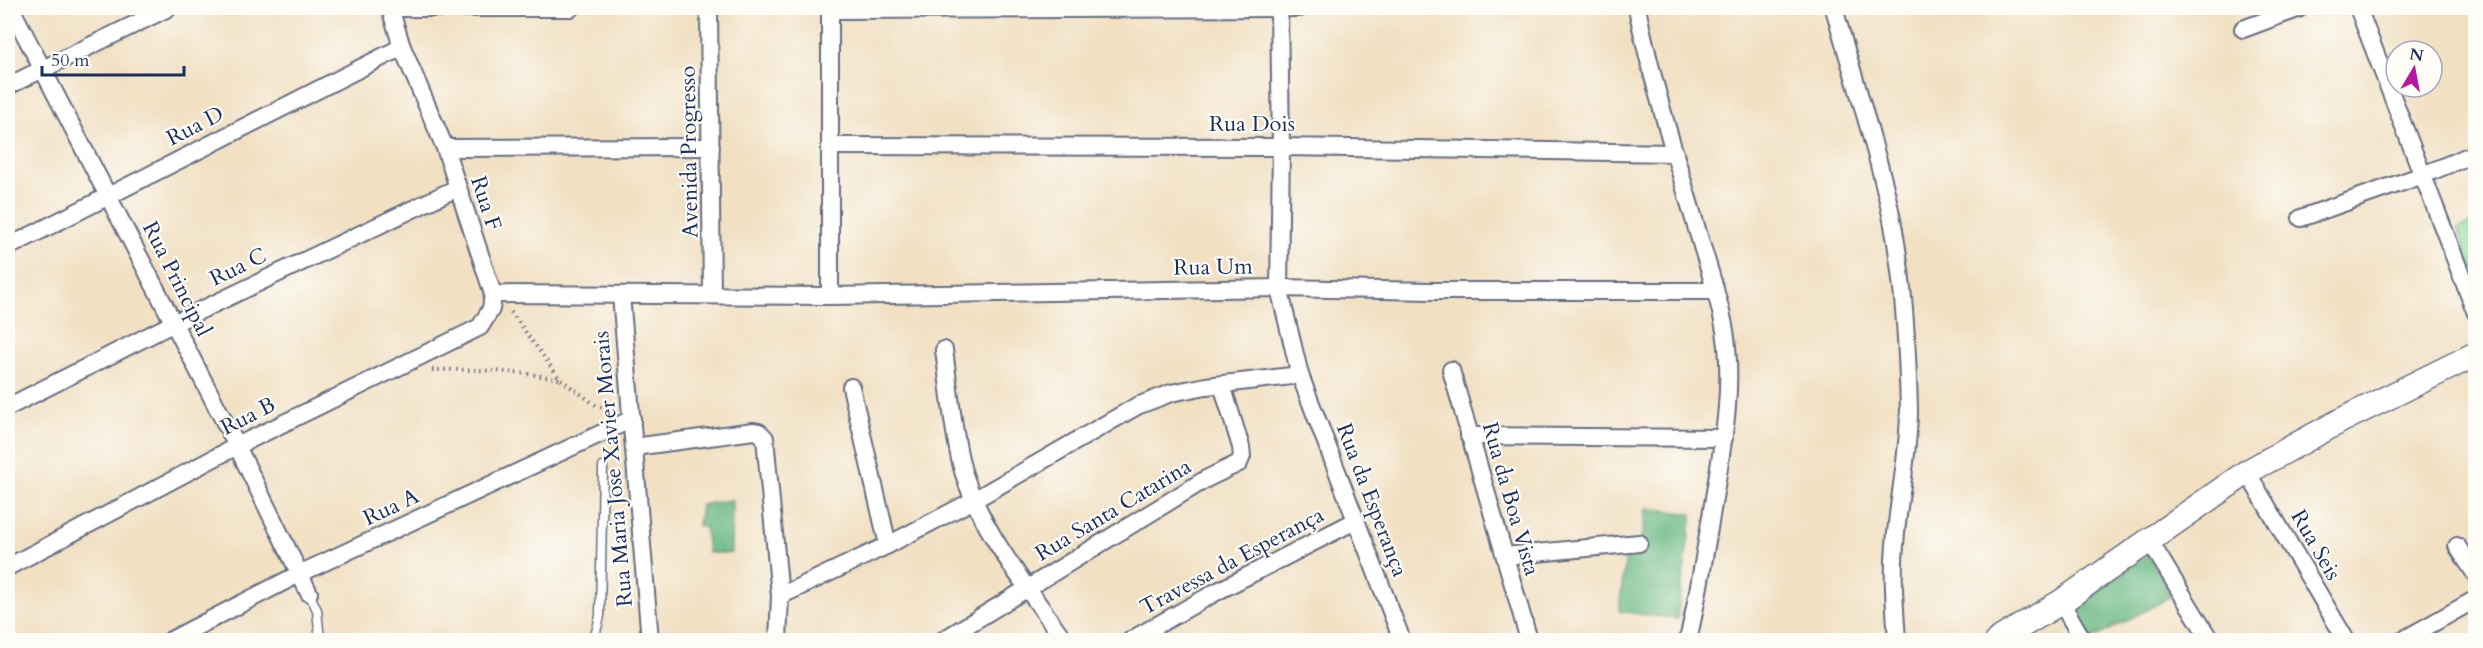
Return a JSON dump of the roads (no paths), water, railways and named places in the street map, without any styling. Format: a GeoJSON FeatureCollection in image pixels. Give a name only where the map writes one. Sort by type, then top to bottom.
{"type":"FeatureCollection","features":[{"type":"Feature","properties":{"kind":"main road"},"geometry":{"type":"LineString","coordinates":[[1998,640],[2061,602],[2247,472],[2342,420],[2475,354]]}},
{"type":"Feature","properties":{"kind":"street","name":"Rua Principal"},"geometry":{"type":"LineString","coordinates":[[11,8],[109,194],[309,593]]}},
{"type":"Feature","properties":{"kind":"street"},"geometry":{"type":"LineString","coordinates":[[8,86],[144,13],[168,8]]}},
{"type":"Feature","properties":{"kind":"street"},"geometry":{"type":"LineString","coordinates":[[390,8],[571,8]]}},
{"type":"Feature","properties":{"kind":"street","name":"Rua F"},"geometry":{"type":"LineString","coordinates":[[390,8],[402,47],[445,148],[493,294]]}},
{"type":"Feature","properties":{"kind":"street","name":"Avenida Progresso"},"geometry":{"type":"LineString","coordinates":[[709,8],[712,295]]}},
{"type":"Feature","properties":{"kind":"street"},"geometry":{"type":"LineString","coordinates":[[830,296],[830,8],[1300,8]]}},
{"type":"Feature","properties":{"kind":"street","name":"Rua da Esperança"},"geometry":{"type":"LineString","coordinates":[[1279,8],[1281,147],[1279,288],[1300,375],[1401,640]]}},
{"type":"Feature","properties":{"kind":"street"},"geometry":{"type":"LineString","coordinates":[[1636,8],[1656,88],[1715,291],[1725,331],[1728,363],[1724,438],[1688,640]]}},
{"type":"Feature","properties":{"kind":"street"},"geometry":{"type":"LineString","coordinates":[[1834,8],[1886,192],[1896,244],[1902,294],[1909,410],[1907,447],[1894,545],[1897,640]]}},
{"type":"Feature","properties":{"kind":"street"},"geometry":{"type":"LineString","coordinates":[[2243,29],[2300,8]]}},
{"type":"Feature","properties":{"kind":"street"},"geometry":{"type":"LineString","coordinates":[[2358,8],[2475,314]]}},
{"type":"Feature","properties":{"kind":"street","name":"Rua D"},"geometry":{"type":"LineString","coordinates":[[8,247],[402,47]]}},
{"type":"Feature","properties":{"kind":"street","name":"Rua Dois"},"geometry":{"type":"LineString","coordinates":[[830,146],[1281,147],[1675,153]]}},
{"type":"Feature","properties":{"kind":"street"},"geometry":{"type":"LineString","coordinates":[[445,148],[711,147]]}},
{"type":"Feature","properties":{"kind":"street"},"geometry":{"type":"LineString","coordinates":[[2301,218],[2423,175],[2475,153]]}},
{"type":"Feature","properties":{"kind":"street","name":"Rua C"},"geometry":{"type":"LineString","coordinates":[[8,407],[174,323],[457,188]]}},
{"type":"Feature","properties":{"kind":"street","name":"Rua Um"},"geometry":{"type":"LineString","coordinates":[[621,295],[830,296],[1279,288],[1431,291],[1715,291]]}},
{"type":"Feature","properties":{"kind":"street"},"geometry":{"type":"LineString","coordinates":[[493,294],[621,295]]}},
{"type":"Feature","properties":{"kind":"street","name":"Rua B"},"geometry":{"type":"LineString","coordinates":[[8,567],[237,446],[480,327],[491,309],[493,294]]}},
{"type":"Feature","properties":{"kind":"street","name":"Rua Maria Jose Xavier Morais"},"geometry":{"type":"LineString","coordinates":[[621,295],[650,640]]}},
{"type":"Feature","properties":{"kind":"street"},"geometry":{"type":"LineString","coordinates":[[944,350],[960,460],[974,500],[988,527],[1064,640]]}},
{"type":"Feature","properties":{"kind":"street","name":"Rua da Boa Vista"},"geometry":{"type":"LineString","coordinates":[[1451,370],[1530,640]]}},
{"type":"Feature","properties":{"kind":"street"},"geometry":{"type":"LineString","coordinates":[[780,596],[888,545],[974,500],[1137,406],[1171,393],[1300,375]]}},
{"type":"Feature","properties":{"kind":"street","name":"Rua Santa Catarina"},"geometry":{"type":"LineString","coordinates":[[949,639],[1206,479],[1239,463],[1242,456],[1241,447],[1222,385]]}},
{"type":"Feature","properties":{"kind":"street"},"geometry":{"type":"LineString","coordinates":[[851,387],[888,545]]}},
{"type":"Feature","properties":{"kind":"street","name":"Rua A"},"geometry":{"type":"LineString","coordinates":[[171,640],[299,574],[632,419]]}},
{"type":"Feature","properties":{"kind":"street"},"geometry":{"type":"LineString","coordinates":[[634,447],[754,431],[765,438],[780,596],[778,640]]}},
{"type":"Feature","properties":{"kind":"street"},"geometry":{"type":"LineString","coordinates":[[1469,435],[1724,438]]}},
{"type":"Feature","properties":{"kind":"street","name":"Rua Seis"},"geometry":{"type":"LineString","coordinates":[[2247,472],[2346,640]]}},
{"type":"Feature","properties":{"kind":"street","name":"Travessa da Esperança"},"geometry":{"type":"LineString","coordinates":[[1131,640],[1216,592],[1354,521]]}},
{"type":"Feature","properties":{"kind":"street"},"geometry":{"type":"LineString","coordinates":[[2149,540],[2210,640]]}},
{"type":"Feature","properties":{"kind":"street"},"geometry":{"type":"LineString","coordinates":[[1505,556],[1639,543]]}},
{"type":"Feature","properties":{"kind":"street"},"geometry":{"type":"LineString","coordinates":[[2466,552],[2475,575]]}},
{"type":"Feature","properties":{"kind":"street"},"geometry":{"type":"LineString","coordinates":[[2403,640],[2475,599]]}},
{"type":"Feature","properties":{"kind":"street"},"geometry":{"type":"LineString","coordinates":[[2061,602],[2083,640]]}},
{"type":"Feature","properties":{"kind":"lane"},"geometry":{"type":"LineString","coordinates":[[594,640],[600,616],[603,467]]}},
{"type":"Feature","properties":{"kind":"lane"},"geometry":{"type":"LineString","coordinates":[[309,593],[317,610],[320,640]]}}]}
